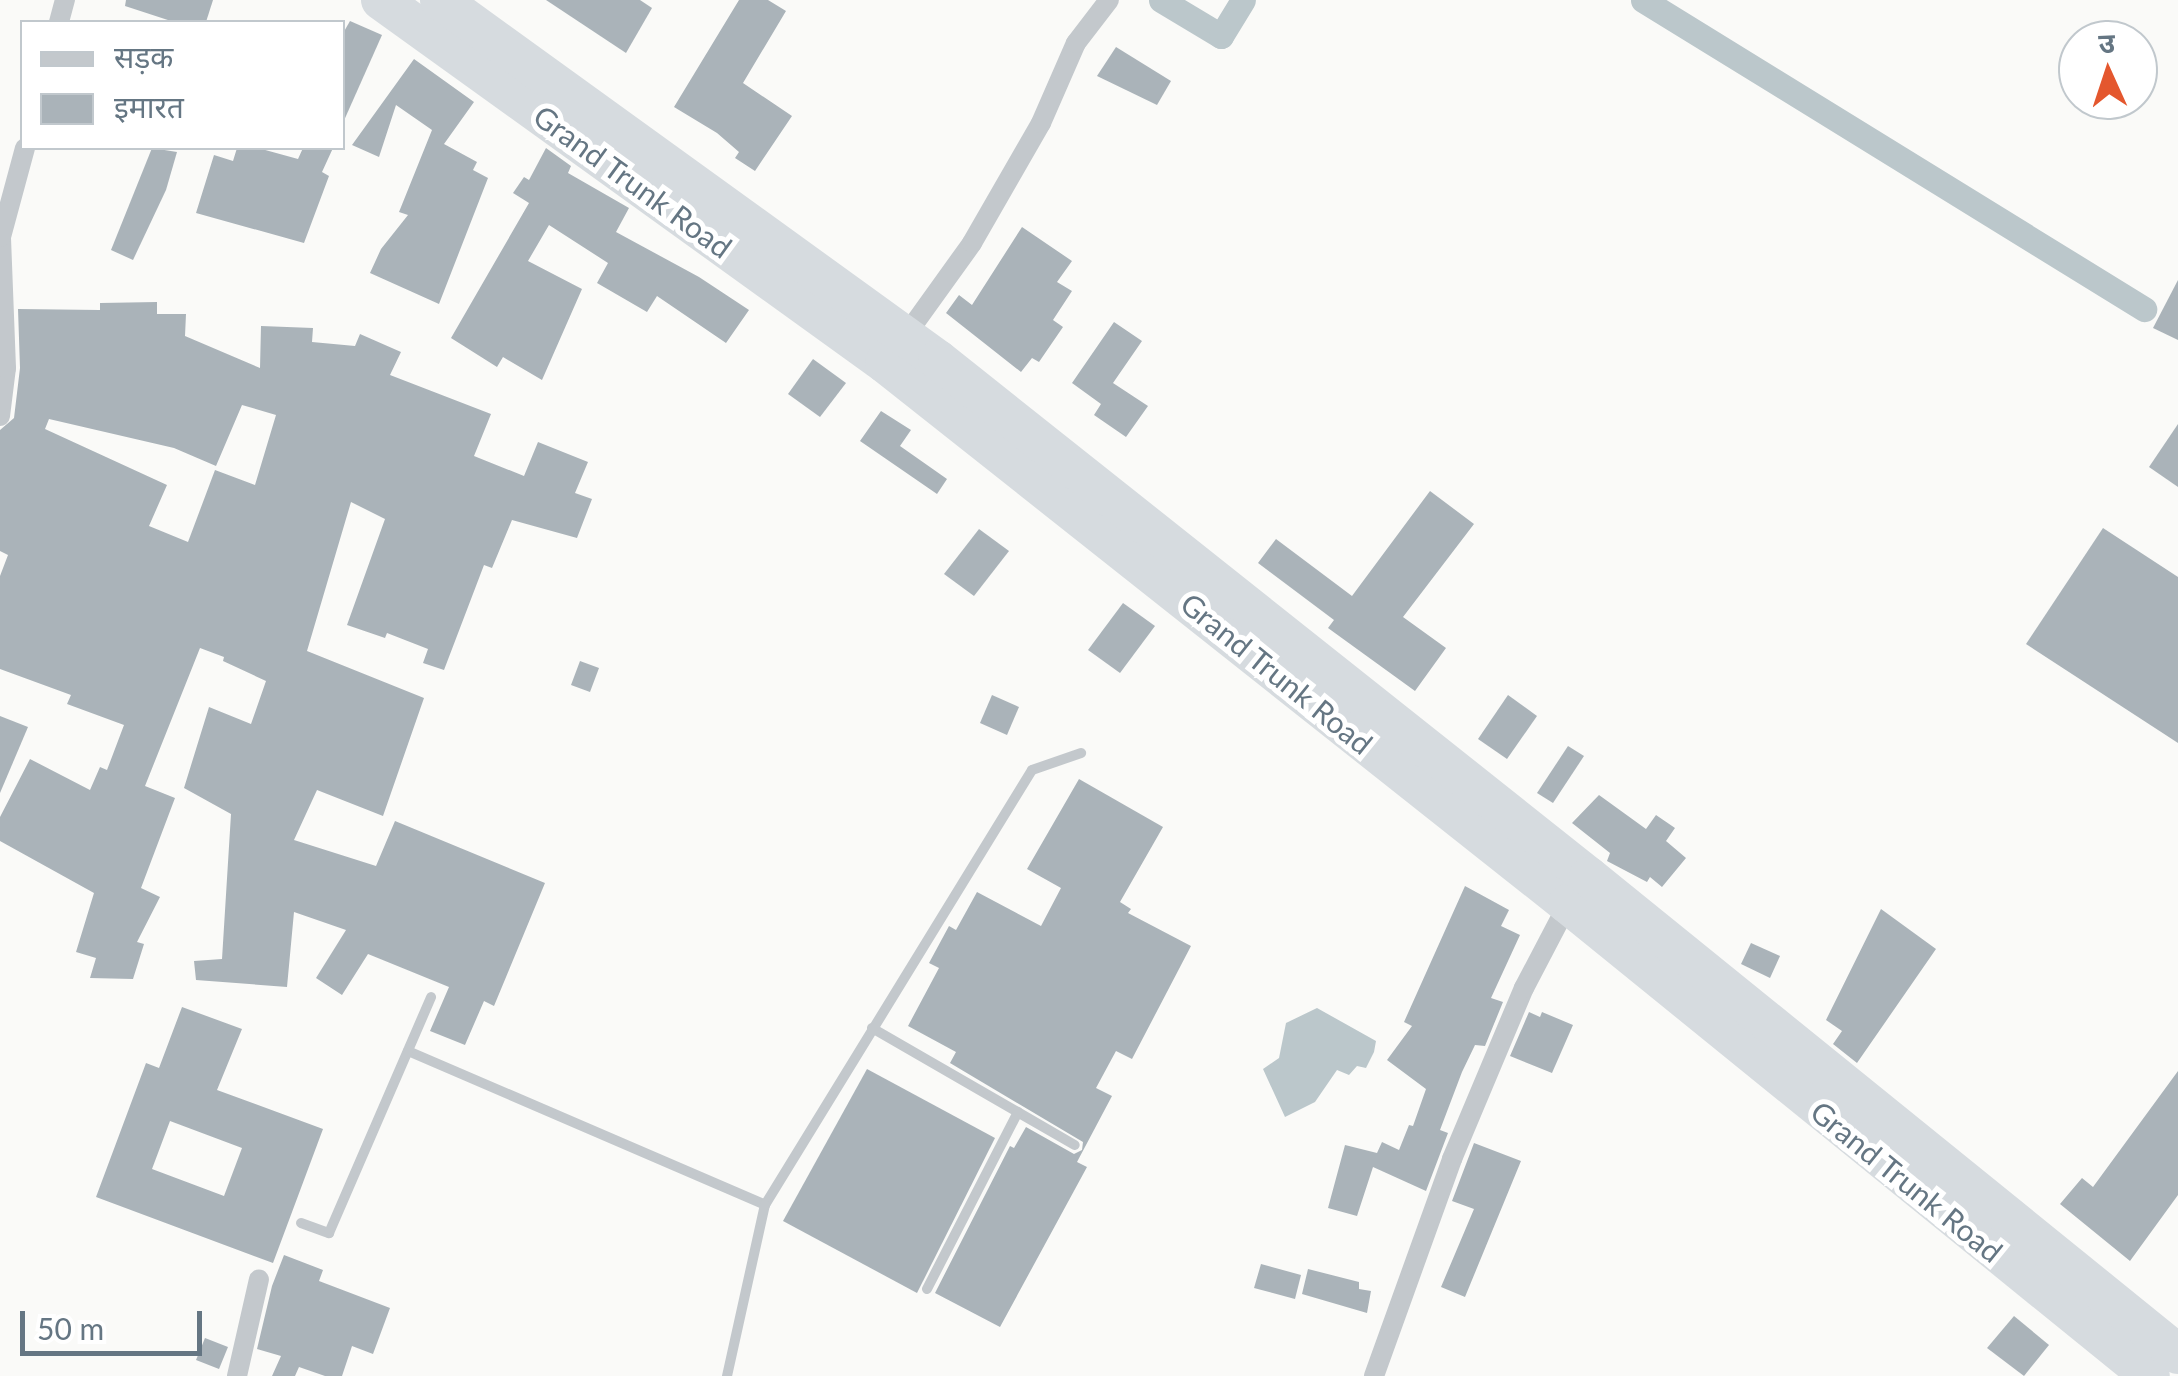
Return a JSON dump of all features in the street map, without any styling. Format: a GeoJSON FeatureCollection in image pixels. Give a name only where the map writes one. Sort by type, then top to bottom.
{"type":"FeatureCollection","features":[{"type":"Feature","properties":{"kind":"highway","name":"Grand Trunk Road"},"geometry":{"type":"LineString","coordinates":[[381,0],[587,127],[906,335],[989,422],[1998,1231],[2178,1354]]}},
{"type":"Feature","properties":{"kind":"highway","name":"Grand Trunk Road"},"geometry":{"type":"LineString","coordinates":[[440,0],[587,127],[885,363],[989,422]]}},
{"type":"Feature","properties":{"kind":"highway","name":"Grand Trunk Road"},"geometry":{"type":"LineString","coordinates":[[1235,618],[1568,904],[1622,927]]}},
{"type":"Feature","properties":{"kind":"highway","name":"Grand Trunk Road"},"geometry":{"type":"LineString","coordinates":[[1998,1231],[2150,1376]]}},
{"type":"Feature","properties":{"kind":"street"},"geometry":{"type":"LineString","coordinates":[[906,335],[972,242],[1041,122],[1076,44],[1109,0]]}},
{"type":"Feature","properties":{"kind":"street"},"geometry":{"type":"LineString","coordinates":[[0,416],[6,368],[1,237],[24,150]]}},
{"type":"Feature","properties":{"kind":"street"},"geometry":{"type":"LineString","coordinates":[[1374,1376],[1452,1159],[1524,988],[1568,904]]}},
{"type":"Feature","properties":{"kind":"street"},"geometry":{"type":"LineString","coordinates":[[237,1376],[259,1279]]}},
{"type":"Feature","properties":{"kind":"lane"},"geometry":{"type":"LineString","coordinates":[[726,1376],[764,1205],[1032,770],[1081,752]]}},
{"type":"Feature","properties":{"kind":"lane"},"geometry":{"type":"LineString","coordinates":[[301,1223],[329,1232],[431,997]]}},
{"type":"Feature","properties":{"kind":"lane"},"geometry":{"type":"LineString","coordinates":[[872,1028],[1075,1145]]}},
{"type":"Feature","properties":{"kind":"lane"},"geometry":{"type":"LineString","coordinates":[[408,1050],[764,1205]]}},
{"type":"Feature","properties":{"kind":"lane"},"geometry":{"type":"LineString","coordinates":[[927,1289],[1018,1112]]}},
{"type":"Feature","properties":{"kind":"shaded area"},"geometry":{"type":"Polygon","coordinates":[[[1317,1008],[1376,1041],[1374,1052],[1366,1068],[1357,1066],[1349,1075],[1337,1070],[1315,1102],[1285,1117],[1263,1069],[1279,1058],[1286,1023],[1317,1008]]]}},
{"type":"Feature","properties":{"kind":"building"},"geometry":{"type":"Polygon","coordinates":[[[126,0],[213,0],[207,20],[168,20],[125,6],[126,0]]]}},
{"type":"Feature","properties":{"kind":"building"},"geometry":{"type":"Polygon","coordinates":[[[546,0],[640,0],[652,8],[626,53],[546,0]]]}},
{"type":"Feature","properties":{"kind":"building"},"geometry":{"type":"Polygon","coordinates":[[[739,0],[768,0],[786,11],[743,83],[792,116],[755,171],[735,158],[739,152],[717,133],[674,107],[739,0]]]}},
{"type":"Feature","properties":{"kind":"building"},"geometry":{"type":"Polygon","coordinates":[[[350,21],[382,35],[345,118],[345,30],[350,21]]]}},
{"type":"Feature","properties":{"kind":"building"},"geometry":{"type":"Polygon","coordinates":[[[1116,47],[1171,81],[1157,105],[1097,76],[1116,47]]]}},
{"type":"Feature","properties":{"kind":"building"},"geometry":{"type":"Polygon","coordinates":[[[414,59],[474,102],[444,144],[477,162],[473,170],[488,178],[439,304],[370,273],[381,249],[408,215],[399,212],[432,130],[396,105],[379,157],[352,145],[414,59]]]}},
{"type":"Feature","properties":{"kind":"building"},"geometry":{"type":"Polygon","coordinates":[[[546,148],[571,166],[568,173],[629,208],[616,232],[699,277],[749,310],[726,343],[657,296],[647,312],[597,283],[608,263],[549,225],[528,261],[582,289],[542,380],[503,357],[497,367],[451,338],[529,203],[513,193],[524,177],[529,180],[546,148]]]}},
{"type":"Feature","properties":{"kind":"building"},"geometry":{"type":"Polygon","coordinates":[[[151,150],[177,152],[166,190],[133,260],[111,250],[151,150]]]}},
{"type":"Feature","properties":{"kind":"building"},"geometry":{"type":"Polygon","coordinates":[[[236,150],[265,150],[298,159],[302,150],[332,150],[322,172],[329,176],[304,243],[196,213],[214,155],[233,161],[236,150]]]}},
{"type":"Feature","properties":{"kind":"building"},"geometry":{"type":"Polygon","coordinates":[[[1022,227],[1072,261],[1057,282],[1072,291],[1053,320],[1063,327],[1039,362],[1032,358],[1021,372],[946,313],[959,295],[972,305],[1022,227]]]}},
{"type":"Feature","properties":{"kind":"building"},"geometry":{"type":"Polygon","coordinates":[[[2178,280],[2178,340],[2153,328],[2178,280]]]}},
{"type":"Feature","properties":{"kind":"building"},"geometry":{"type":"Polygon","coordinates":[[[157,302],[157,314],[186,314],[185,336],[260,368],[261,326],[313,328],[312,342],[355,346],[360,334],[401,352],[390,375],[491,414],[474,456],[524,476],[538,442],[588,462],[575,493],[592,499],[577,538],[512,520],[492,568],[484,565],[444,670],[423,663],[428,649],[387,633],[385,638],[347,625],[385,519],[351,502],[307,651],[424,698],[383,816],[317,790],[294,840],[376,866],[395,821],[545,883],[494,1006],[484,1001],[465,1045],[430,1031],[449,987],[368,954],[342,995],[316,978],[346,930],[294,912],[287,987],[196,980],[194,961],[222,959],[231,814],[184,788],[209,707],[251,724],[266,681],[223,661],[224,657],[200,648],[145,786],[175,798],[141,888],[160,897],[137,942],[144,944],[133,979],[90,978],[96,958],[76,952],[94,893],[0,841],[0,817],[30,759],[90,790],[100,767],[107,770],[124,725],[67,704],[71,695],[0,669],[0,576],[8,555],[0,551],[0,430],[14,418],[20,368],[18,309],[100,310],[100,303],[157,302]],[[242,405],[216,466],[174,448],[49,419],[45,429],[167,485],[149,526],[188,542],[215,470],[255,485],[276,415],[242,405]]]}},
{"type":"Feature","properties":{"kind":"building"},"geometry":{"type":"Polygon","coordinates":[[[1114,322],[1142,341],[1113,383],[1148,406],[1126,437],[1094,415],[1101,404],[1072,383],[1114,322]]]}},
{"type":"Feature","properties":{"kind":"building"},"geometry":{"type":"Polygon","coordinates":[[[813,359],[846,383],[820,417],[788,394],[813,359]]]}},
{"type":"Feature","properties":{"kind":"building"},"geometry":{"type":"Polygon","coordinates":[[[881,411],[911,430],[900,446],[947,479],[937,494],[860,441],[881,411]]]}},
{"type":"Feature","properties":{"kind":"building"},"geometry":{"type":"Polygon","coordinates":[[[2178,424],[2178,487],[2149,467],[2178,424]]]}},
{"type":"Feature","properties":{"kind":"building"},"geometry":{"type":"Polygon","coordinates":[[[1430,491],[1474,524],[1403,617],[1446,648],[1415,691],[1328,628],[1334,620],[1258,563],[1276,539],[1352,596],[1430,491]]]}},
{"type":"Feature","properties":{"kind":"building"},"geometry":{"type":"Polygon","coordinates":[[[2103,528],[2178,577],[2178,743],[2026,644],[2103,528]]]}},
{"type":"Feature","properties":{"kind":"building"},"geometry":{"type":"Polygon","coordinates":[[[979,529],[1009,551],[974,596],[944,574],[979,529]]]}},
{"type":"Feature","properties":{"kind":"building"},"geometry":{"type":"Polygon","coordinates":[[[1123,603],[1155,626],[1120,673],[1088,650],[1123,603]]]}},
{"type":"Feature","properties":{"kind":"building"},"geometry":{"type":"Polygon","coordinates":[[[580,661],[599,668],[590,692],[571,685],[580,661]]]}},
{"type":"Feature","properties":{"kind":"building"},"geometry":{"type":"Polygon","coordinates":[[[992,695],[1019,707],[1007,735],[980,723],[992,695]]]}},
{"type":"Feature","properties":{"kind":"building"},"geometry":{"type":"Polygon","coordinates":[[[1508,695],[1537,716],[1507,759],[1478,739],[1508,695]]]}},
{"type":"Feature","properties":{"kind":"building"},"geometry":{"type":"Polygon","coordinates":[[[0,716],[28,727],[0,793],[0,716]]]}},
{"type":"Feature","properties":{"kind":"building"},"geometry":{"type":"Polygon","coordinates":[[[1568,746],[1584,756],[1553,803],[1537,793],[1568,746]]]}},
{"type":"Feature","properties":{"kind":"building"},"geometry":{"type":"Polygon","coordinates":[[[1079,779],[1163,827],[1120,902],[1131,909],[1128,913],[1191,946],[1132,1059],[1116,1051],[1096,1088],[1112,1096],[1077,1162],[1087,1167],[1000,1327],[935,1293],[1010,1146],[1014,1148],[1026,1127],[1074,1154],[1082,1150],[1083,1142],[950,1063],[956,1052],[908,1026],[939,968],[929,963],[949,926],[956,930],[977,892],[1041,926],[1061,888],[1027,869],[1079,779]]]}},
{"type":"Feature","properties":{"kind":"building"},"geometry":{"type":"Polygon","coordinates":[[[1599,795],[1646,829],[1656,815],[1675,828],[1666,841],[1686,858],[1662,887],[1650,877],[1647,882],[1607,861],[1610,853],[1572,823],[1599,795]]]}},
{"type":"Feature","properties":{"kind":"building"},"geometry":{"type":"Polygon","coordinates":[[[1465,886],[1509,910],[1501,926],[1520,935],[1491,998],[1503,1002],[1485,1046],[1475,1045],[1440,1130],[1448,1133],[1426,1191],[1373,1167],[1357,1216],[1328,1208],[1345,1145],[1377,1153],[1382,1142],[1399,1150],[1409,1125],[1413,1126],[1426,1089],[1387,1060],[1412,1026],[1404,1022],[1465,886]]]}},
{"type":"Feature","properties":{"kind":"building"},"geometry":{"type":"Polygon","coordinates":[[[1881,909],[1936,949],[1857,1063],[1833,1044],[1842,1031],[1826,1020],[1881,909]]]}},
{"type":"Feature","properties":{"kind":"building"},"geometry":{"type":"Polygon","coordinates":[[[1751,943],[1780,956],[1770,978],[1741,964],[1751,943]]]}},
{"type":"Feature","properties":{"kind":"building"},"geometry":{"type":"Polygon","coordinates":[[[182,1007],[242,1029],[217,1090],[323,1129],[273,1263],[96,1197],[146,1063],[159,1068],[182,1007]],[[170,1121],[152,1169],[224,1196],[242,1148],[170,1121]]]}},
{"type":"Feature","properties":{"kind":"building"},"geometry":{"type":"Polygon","coordinates":[[[1529,1012],[1540,1017],[1542,1012],[1573,1025],[1552,1073],[1510,1056],[1529,1012]]]}},
{"type":"Feature","properties":{"kind":"building"},"geometry":{"type":"Polygon","coordinates":[[[867,1069],[995,1138],[917,1293],[783,1221],[867,1069]]]}},
{"type":"Feature","properties":{"kind":"building"},"geometry":{"type":"Polygon","coordinates":[[[2178,1071],[2178,1195],[2130,1261],[2060,1204],[2082,1178],[2093,1187],[2178,1071]]]}},
{"type":"Feature","properties":{"kind":"building"},"geometry":{"type":"Polygon","coordinates":[[[1474,1143],[1521,1161],[1465,1297],[1441,1287],[1474,1209],[1452,1201],[1474,1143]]]}},
{"type":"Feature","properties":{"kind":"building"},"geometry":{"type":"Polygon","coordinates":[[[284,1255],[323,1270],[319,1281],[390,1308],[373,1354],[352,1346],[342,1376],[325,1376],[299,1367],[295,1376],[272,1376],[281,1356],[257,1349],[284,1255]]]}},
{"type":"Feature","properties":{"kind":"building"},"geometry":{"type":"Polygon","coordinates":[[[1261,1264],[1301,1275],[1295,1299],[1254,1288],[1261,1264]]]}},
{"type":"Feature","properties":{"kind":"building"},"geometry":{"type":"Polygon","coordinates":[[[1308,1269],[1359,1282],[1359,1289],[1371,1291],[1367,1313],[1302,1294],[1308,1269]]]}},
{"type":"Feature","properties":{"kind":"building"},"geometry":{"type":"Polygon","coordinates":[[[2014,1316],[2049,1345],[2024,1376],[1987,1348],[2014,1316]]]}},
{"type":"Feature","properties":{"kind":"building"},"geometry":{"type":"Polygon","coordinates":[[[205,1338],[228,1347],[219,1369],[196,1360],[205,1338]]]}},
{"type":"Feature","properties":{"kind":"waterway"},"geometry":{"type":"LineString","coordinates":[[1161,0],[1221,36],[1243,0]]}},
{"type":"Feature","properties":{"kind":"waterway"},"geometry":{"type":"LineString","coordinates":[[1643,0],[2144,309]]}}]}
